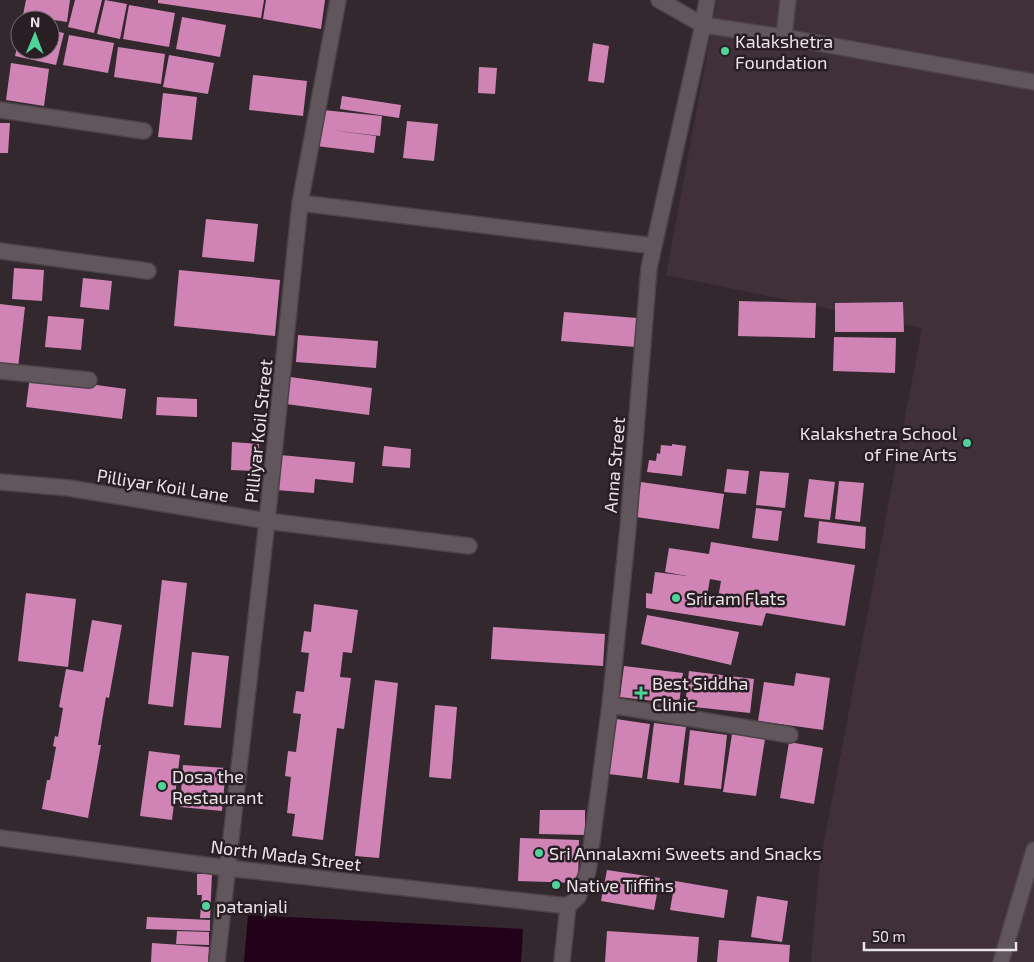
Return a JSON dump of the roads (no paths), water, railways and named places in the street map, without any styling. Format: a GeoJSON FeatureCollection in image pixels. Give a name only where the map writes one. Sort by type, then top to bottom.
{"type":"FeatureCollection","features":[{"type":"Feature","properties":{"kind":"street","name":"Pilliyar Koil Street"},"geometry":{"type":"LineString","coordinates":[[216,962],[267,521],[300,203],[338,0]]}},
{"type":"Feature","properties":{"kind":"street"},"geometry":{"type":"LineString","coordinates":[[659,0],[703,25],[784,37],[1034,82]]}},
{"type":"Feature","properties":{"kind":"street","name":"Anna Street"},"geometry":{"type":"LineString","coordinates":[[568,906],[578,897],[588,871],[610,705],[629,518],[649,268],[707,0]]}},
{"type":"Feature","properties":{"kind":"street"},"geometry":{"type":"LineString","coordinates":[[784,37],[788,0]]}},
{"type":"Feature","properties":{"kind":"street"},"geometry":{"type":"LineString","coordinates":[[0,110],[144,131]]}},
{"type":"Feature","properties":{"kind":"street"},"geometry":{"type":"LineString","coordinates":[[300,203],[654,246]]}},
{"type":"Feature","properties":{"kind":"street"},"geometry":{"type":"LineString","coordinates":[[0,251],[148,270]]}},
{"type":"Feature","properties":{"kind":"street"},"geometry":{"type":"LineString","coordinates":[[0,371],[89,380]]}},
{"type":"Feature","properties":{"kind":"street","name":"Pilliyar Koil Lane"},"geometry":{"type":"LineString","coordinates":[[0,482],[69,488],[267,521],[469,546]]}},
{"type":"Feature","properties":{"kind":"street"},"geometry":{"type":"LineString","coordinates":[[610,705],[790,735]]}},
{"type":"Feature","properties":{"kind":"street","name":"North Mada Street"},"geometry":{"type":"LineString","coordinates":[[0,842],[568,906]]}},
{"type":"Feature","properties":{"kind":"street"},"geometry":{"type":"LineString","coordinates":[[1001,962],[1034,850]]}},
{"type":"Feature","properties":{"kind":"street"},"geometry":{"type":"LineString","coordinates":[[562,962],[568,906]]}},
{"type":"Feature","properties":{"kind":"place","name":"Kalakshetra Foundation"},"geometry":{"type":"Point","coordinates":[725,51]}},
{"type":"Feature","properties":{"kind":"place","name":"Kalakshetra School of Fine Arts"},"geometry":{"type":"Point","coordinates":[967,443]}},
{"type":"Feature","properties":{"kind":"place","name":"Sriram Flats"},"geometry":{"type":"Point","coordinates":[676,598]}},
{"type":"Feature","properties":{"kind":"place","name":"Best Siddha Clinic"},"geometry":{"type":"Point","coordinates":[641,693]}},
{"type":"Feature","properties":{"kind":"place","name":"Dosa the Restaurant"},"geometry":{"type":"Point","coordinates":[162,786]}},
{"type":"Feature","properties":{"kind":"place","name":"Sri Annalaxmi Sweets and Snacks"},"geometry":{"type":"Point","coordinates":[539,853]}},
{"type":"Feature","properties":{"kind":"place","name":"Native Tiffins"},"geometry":{"type":"Point","coordinates":[556,885]}},
{"type":"Feature","properties":{"kind":"place","name":"patanjali"},"geometry":{"type":"Point","coordinates":[206,906]}}]}
